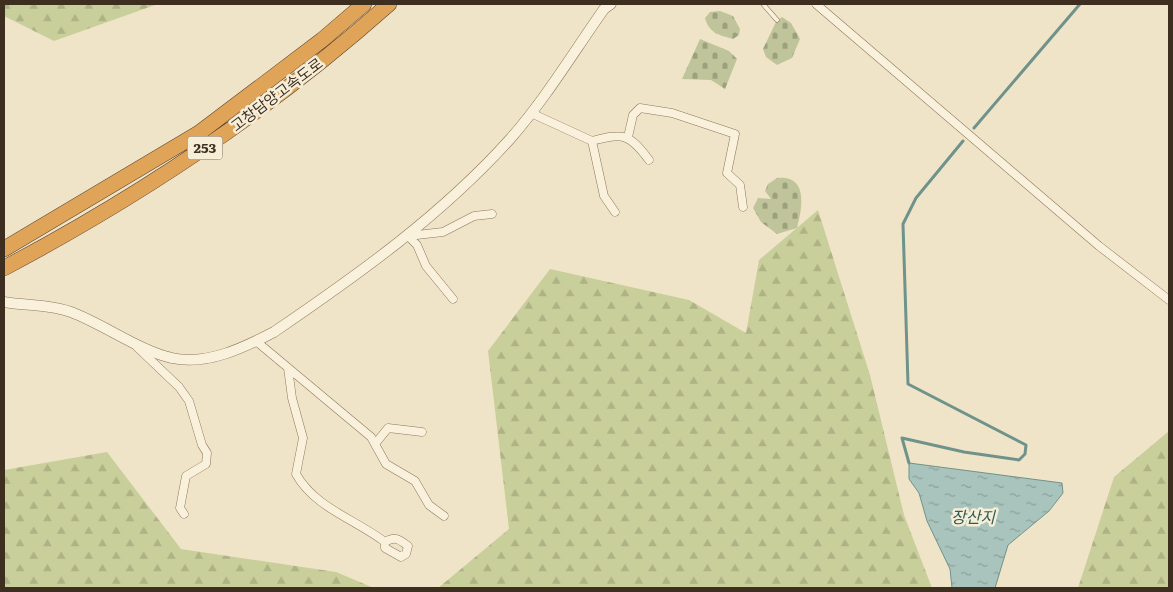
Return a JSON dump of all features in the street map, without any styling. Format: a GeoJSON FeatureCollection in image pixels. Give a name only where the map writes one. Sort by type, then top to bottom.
{"type":"FeatureCollection","features":[{"type":"Feature","properties":{"kind":"highway","name":"고창담양고속도로"},"geometry":{"type":"LineString","coordinates":[[4,249],[199,133],[314,46],[364,4]]}},
{"type":"Feature","properties":{"kind":"highway","name":"고창담양고속도로"},"geometry":{"type":"LineString","coordinates":[[4,268],[63,236],[227,133],[344,43],[389,4]]}},
{"type":"Feature","properties":{"kind":"street"},"geometry":{"type":"LineString","coordinates":[[4,302],[50,305],[72,312],[171,358],[201,359],[256,341],[274,332],[370,266],[408,236],[460,190],[510,139],[531,113],[604,9],[611,4]]}},
{"type":"Feature","properties":{"kind":"street"},"geometry":{"type":"LineString","coordinates":[[816,4],[1091,240],[1169,300]]}},
{"type":"Feature","properties":{"kind":"street"},"geometry":{"type":"LineString","coordinates":[[628,137],[633,115],[640,108],[672,113],[735,134],[727,173],[740,186],[743,207]]}},
{"type":"Feature","properties":{"kind":"street"},"geometry":{"type":"LineString","coordinates":[[531,113],[592,141],[617,135],[628,137],[649,160]]}},
{"type":"Feature","properties":{"kind":"street"},"geometry":{"type":"LineString","coordinates":[[592,141],[604,196],[615,212]]}},
{"type":"Feature","properties":{"kind":"street"},"geometry":{"type":"LineString","coordinates":[[408,236],[443,232],[474,216],[492,214]]}},
{"type":"Feature","properties":{"kind":"street"},"geometry":{"type":"LineString","coordinates":[[408,236],[417,245],[426,266],[453,299]]}},
{"type":"Feature","properties":{"kind":"street"},"geometry":{"type":"LineString","coordinates":[[128,339],[184,394],[189,402],[202,445],[207,452],[206,464],[186,476],[180,508],[184,514]]}},
{"type":"Feature","properties":{"kind":"street"},"geometry":{"type":"LineString","coordinates":[[256,341],[371,438],[386,464],[415,481],[429,505],[444,516]]}},
{"type":"Feature","properties":{"kind":"street"},"geometry":{"type":"LineString","coordinates":[[288,368],[292,398],[303,438],[296,474],[314,497],[385,542]]}},
{"type":"Feature","properties":{"kind":"street"},"geometry":{"type":"LineString","coordinates":[[375,444],[388,428],[422,432]]}},
{"type":"Feature","properties":{"kind":"lane"},"geometry":{"type":"LineString","coordinates":[[763,4],[777,20]]}},
{"type":"Feature","properties":{"kind":"green space"},"geometry":{"type":"Polygon","coordinates":[[[4,4],[158,4],[54,41],[4,16],[4,4]]]}},
{"type":"Feature","properties":{"kind":"green space"},"geometry":{"type":"Polygon","coordinates":[[[720,11],[733,16],[740,29],[739,35],[733,39],[715,33],[707,23],[705,18],[710,12],[720,11]]]}},
{"type":"Feature","properties":{"kind":"green space"},"geometry":{"type":"Polygon","coordinates":[[[782,17],[791,23],[800,39],[792,58],[777,65],[766,57],[763,49],[776,22],[782,17]]]}},
{"type":"Feature","properties":{"kind":"green space"},"geometry":{"type":"Polygon","coordinates":[[[700,39],[729,51],[737,59],[725,89],[711,80],[682,79],[700,39]]]}},
{"type":"Feature","properties":{"kind":"green space"},"geometry":{"type":"Polygon","coordinates":[[[777,178],[787,178],[799,187],[801,203],[797,228],[777,234],[761,222],[753,208],[758,198],[771,199],[765,191],[768,184],[777,178]]]}},
{"type":"Feature","properties":{"kind":"green space"},"geometry":{"type":"Polygon","coordinates":[[[818,210],[870,375],[904,515],[932,588],[438,588],[509,529],[488,351],[550,269],[689,300],[746,333],[759,260],[818,210]]]}},
{"type":"Feature","properties":{"kind":"green space"},"geometry":{"type":"Polygon","coordinates":[[[1169,431],[1169,588],[1078,588],[1114,477],[1169,431]]]}},
{"type":"Feature","properties":{"kind":"green space"},"geometry":{"type":"Polygon","coordinates":[[[107,452],[181,549],[336,572],[374,588],[4,588],[4,470],[107,452]]]}},
{"type":"Feature","properties":{"kind":"water","name":"장산지"},"geometry":{"type":"Polygon","coordinates":[[[909,463],[1062,483],[1063,493],[1049,511],[1008,545],[995,588],[952,588],[950,569],[927,521],[919,493],[909,479],[909,463]]]}},
{"type":"Feature","properties":{"kind":"waterway"},"geometry":{"type":"LineString","coordinates":[[974,128],[1080,4]]}},
{"type":"Feature","properties":{"kind":"waterway"},"geometry":{"type":"LineString","coordinates":[[909,463],[902,438],[964,452],[1019,460],[1025,454],[1026,445],[908,384],[903,224],[916,198],[963,141]]}}]}
